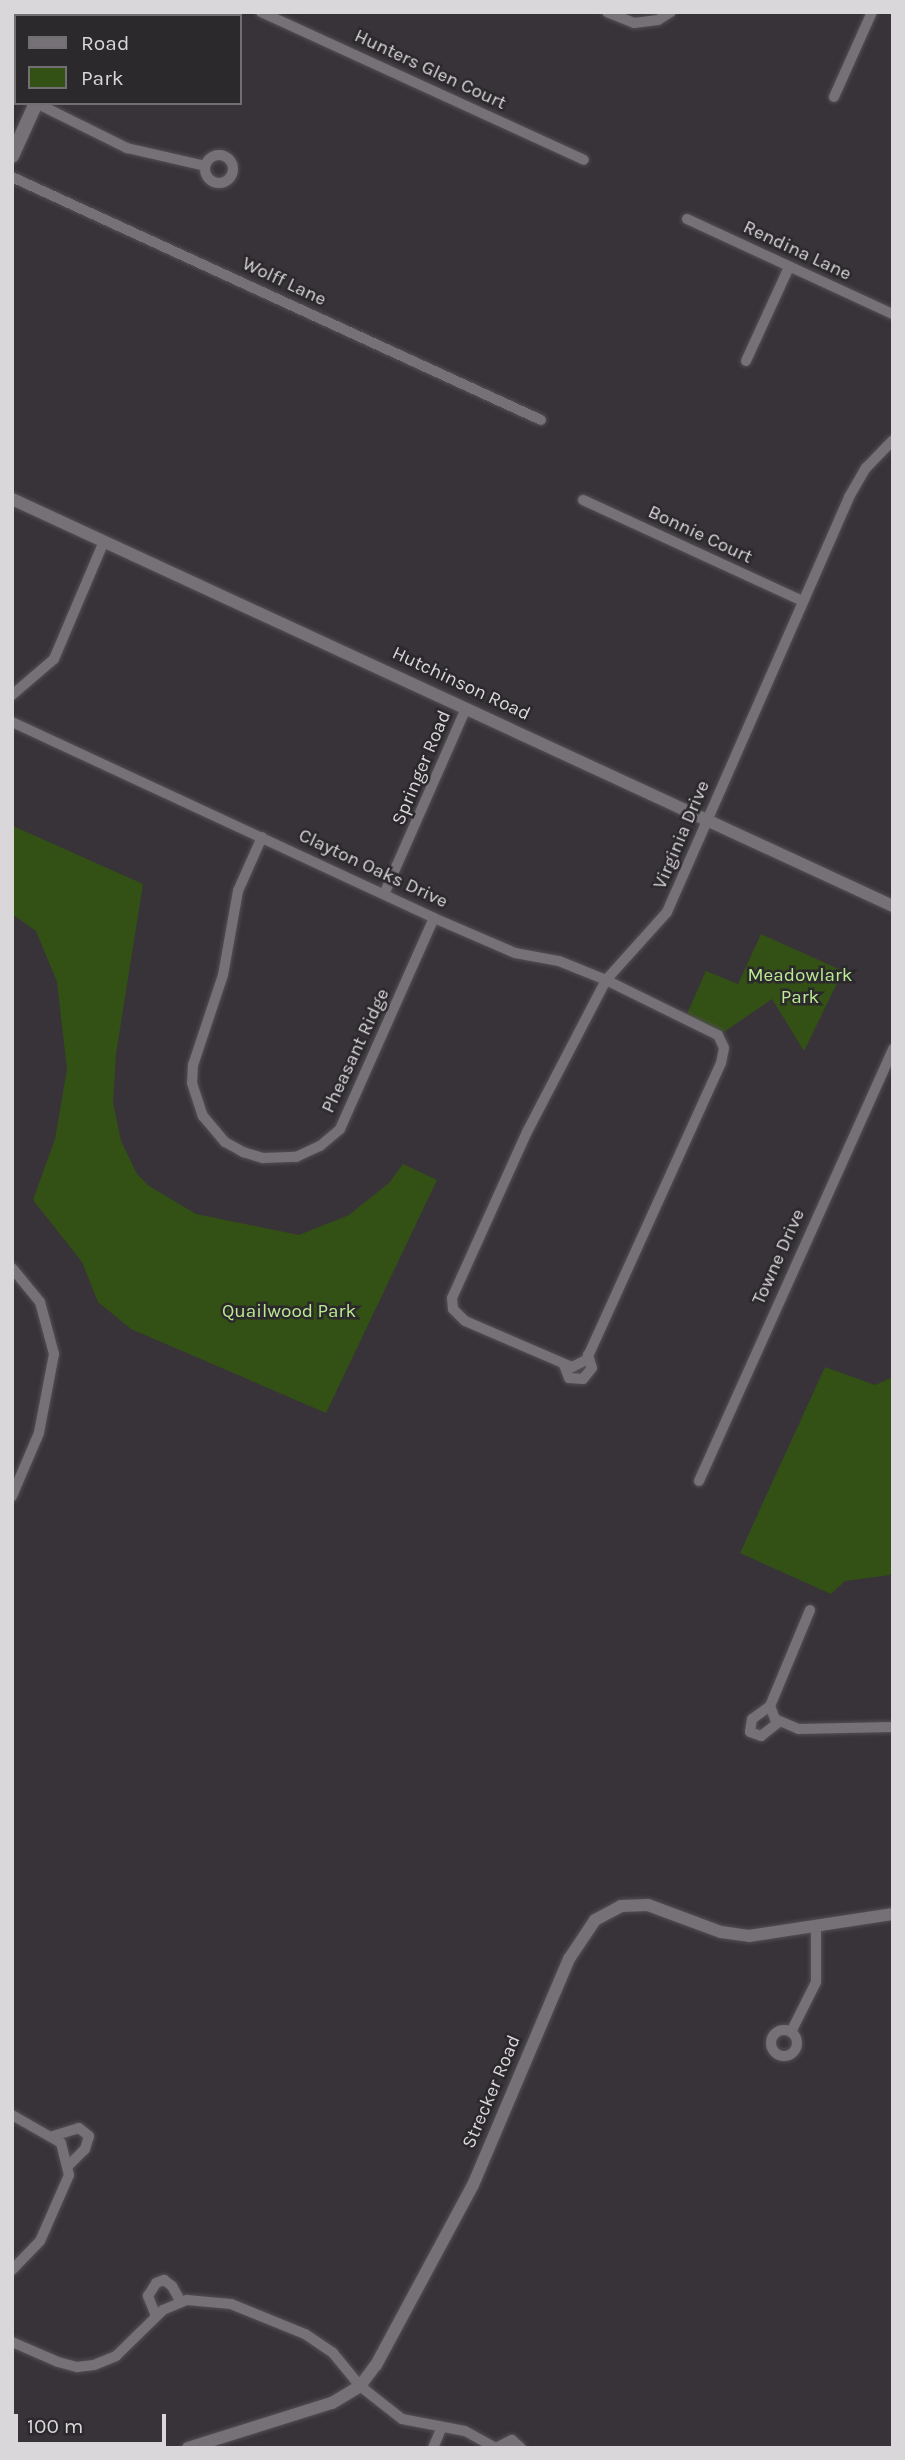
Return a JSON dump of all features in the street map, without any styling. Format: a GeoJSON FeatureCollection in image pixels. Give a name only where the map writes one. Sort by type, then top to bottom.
{"type":"FeatureCollection","features":[{"type":"Feature","properties":{"kind":"main road"},"geometry":{"type":"LineString","coordinates":[[12,128],[33,109]]}},
{"type":"Feature","properties":{"kind":"main road"},"geometry":{"type":"LineString","coordinates":[[12,156],[33,109]]}},
{"type":"Feature","properties":{"kind":"street","name":"Hunters Glen Court"},"geometry":{"type":"LineString","coordinates":[[261,12],[584,160]]}},
{"type":"Feature","properties":{"kind":"street"},"geometry":{"type":"LineString","coordinates":[[607,12],[634,23],[658,20],[671,12]]}},
{"type":"Feature","properties":{"kind":"street"},"geometry":{"type":"LineString","coordinates":[[834,97],[872,12]]}},
{"type":"Feature","properties":{"kind":"street"},"geometry":{"type":"LineString","coordinates":[[33,109],[127,148],[205,166]]}},
{"type":"Feature","properties":{"kind":"street","name":"Wolff Lane"},"geometry":{"type":"LineString","coordinates":[[12,177],[541,420]]}},
{"type":"Feature","properties":{"kind":"street","name":"Rendina Lane"},"geometry":{"type":"LineString","coordinates":[[687,219],[893,314]]}},
{"type":"Feature","properties":{"kind":"street"},"geometry":{"type":"LineString","coordinates":[[746,361],[789,267]]}},
{"type":"Feature","properties":{"kind":"street","name":"Virginia Drive"},"geometry":{"type":"LineString","coordinates":[[720,1040],[721,1063],[588,1355],[592,1368],[583,1379],[569,1378],[564,1365],[465,1321],[453,1309],[452,1298],[528,1130],[606,979],[667,912],[849,497],[866,468],[893,440]]}},
{"type":"Feature","properties":{"kind":"street","name":"Hutchinson Road"},"geometry":{"type":"LineString","coordinates":[[12,499],[893,906]]}},
{"type":"Feature","properties":{"kind":"street","name":"Bonnie Court"},"geometry":{"type":"LineString","coordinates":[[583,500],[803,601]]}},
{"type":"Feature","properties":{"kind":"street"},"geometry":{"type":"LineString","coordinates":[[12,695],[54,659],[104,541]]}},
{"type":"Feature","properties":{"kind":"street","name":"Springer Road"},"geometry":{"type":"LineString","coordinates":[[385,892],[466,708]]}},
{"type":"Feature","properties":{"kind":"street","name":"Clayton Oaks Drive"},"geometry":{"type":"LineString","coordinates":[[12,722],[515,953],[559,961],[606,979],[710,1030],[720,1040]]}},
{"type":"Feature","properties":{"kind":"street","name":"Pheasant Ridge"},"geometry":{"type":"LineString","coordinates":[[261,836],[238,891],[223,975],[193,1065],[192,1083],[204,1116],[225,1142],[243,1152],[263,1158],[296,1157],[320,1146],[340,1129],[435,918]]}},
{"type":"Feature","properties":{"kind":"street","name":"Towne Drive"},"geometry":{"type":"LineString","coordinates":[[699,1480],[893,1049]]}},
{"type":"Feature","properties":{"kind":"street"},"geometry":{"type":"LineString","coordinates":[[12,1268],[40,1302],[54,1354],[39,1433],[12,1496]]}},
{"type":"Feature","properties":{"kind":"street"},"geometry":{"type":"LineString","coordinates":[[564,1365],[572,1367],[588,1355]]}},
{"type":"Feature","properties":{"kind":"street"},"geometry":{"type":"LineString","coordinates":[[810,1610],[773,1714],[798,1729],[893,1727]]}},
{"type":"Feature","properties":{"kind":"street","name":"Strecker Road"},"geometry":{"type":"LineString","coordinates":[[188,2448],[332,2403],[360,2386],[399,2325],[473,2185],[569,1959],[595,1920],[608,1911],[635,1904],[736,1934],[816,1928],[893,1914]]}},
{"type":"Feature","properties":{"kind":"street"},"geometry":{"type":"LineString","coordinates":[[791,2032],[816,1982],[816,1928]]}},
{"type":"Feature","properties":{"kind":"street"},"geometry":{"type":"LineString","coordinates":[[12,2115],[53,2136],[67,2154],[69,2165],[68,2184],[45,2231],[12,2270]]}},
{"type":"Feature","properties":{"kind":"street"},"geometry":{"type":"LineString","coordinates":[[53,2136],[79,2128],[89,2136],[89,2144],[69,2165]]}},
{"type":"Feature","properties":{"kind":"street"},"geometry":{"type":"LineString","coordinates":[[156,2316],[148,2296],[156,2283],[164,2280],[172,2286],[181,2302]]}},
{"type":"Feature","properties":{"kind":"street"},"geometry":{"type":"LineString","coordinates":[[12,2342],[77,2367],[94,2365],[116,2356],[156,2316],[181,2302],[231,2304],[266,2315],[333,2353],[360,2386],[402,2419],[441,2429],[465,2431],[496,2448],[512,2440],[521,2448]]}},
{"type":"Feature","properties":{"kind":"street"},"geometry":{"type":"LineString","coordinates":[[433,2448],[441,2429]]}},
{"type":"Feature","properties":{"kind":"green space","name":"Quailwood Park"},"geometry":{"type":"Polygon","coordinates":[[[13,826],[143,884],[116,1054],[113,1102],[121,1141],[137,1174],[149,1186],[196,1214],[299,1235],[349,1215],[389,1183],[403,1164],[437,1180],[326,1413],[131,1329],[98,1302],[82,1262],[33,1200],[55,1139],[67,1069],[57,982],[36,931],[12,914],[13,826]]]}},
{"type":"Feature","properties":{"kind":"green space","name":"Meadowlark Park"},"geometry":{"type":"Polygon","coordinates":[[[761,934],[843,971],[804,1051],[772,999],[724,1032],[687,1014],[706,971],[738,984],[761,934]]]}},
{"type":"Feature","properties":{"kind":"green space"},"geometry":{"type":"Polygon","coordinates":[[[825,1367],[875,1385],[893,1377],[893,1567],[890,1575],[845,1581],[831,1594],[740,1553],[825,1367]]]}}]}
